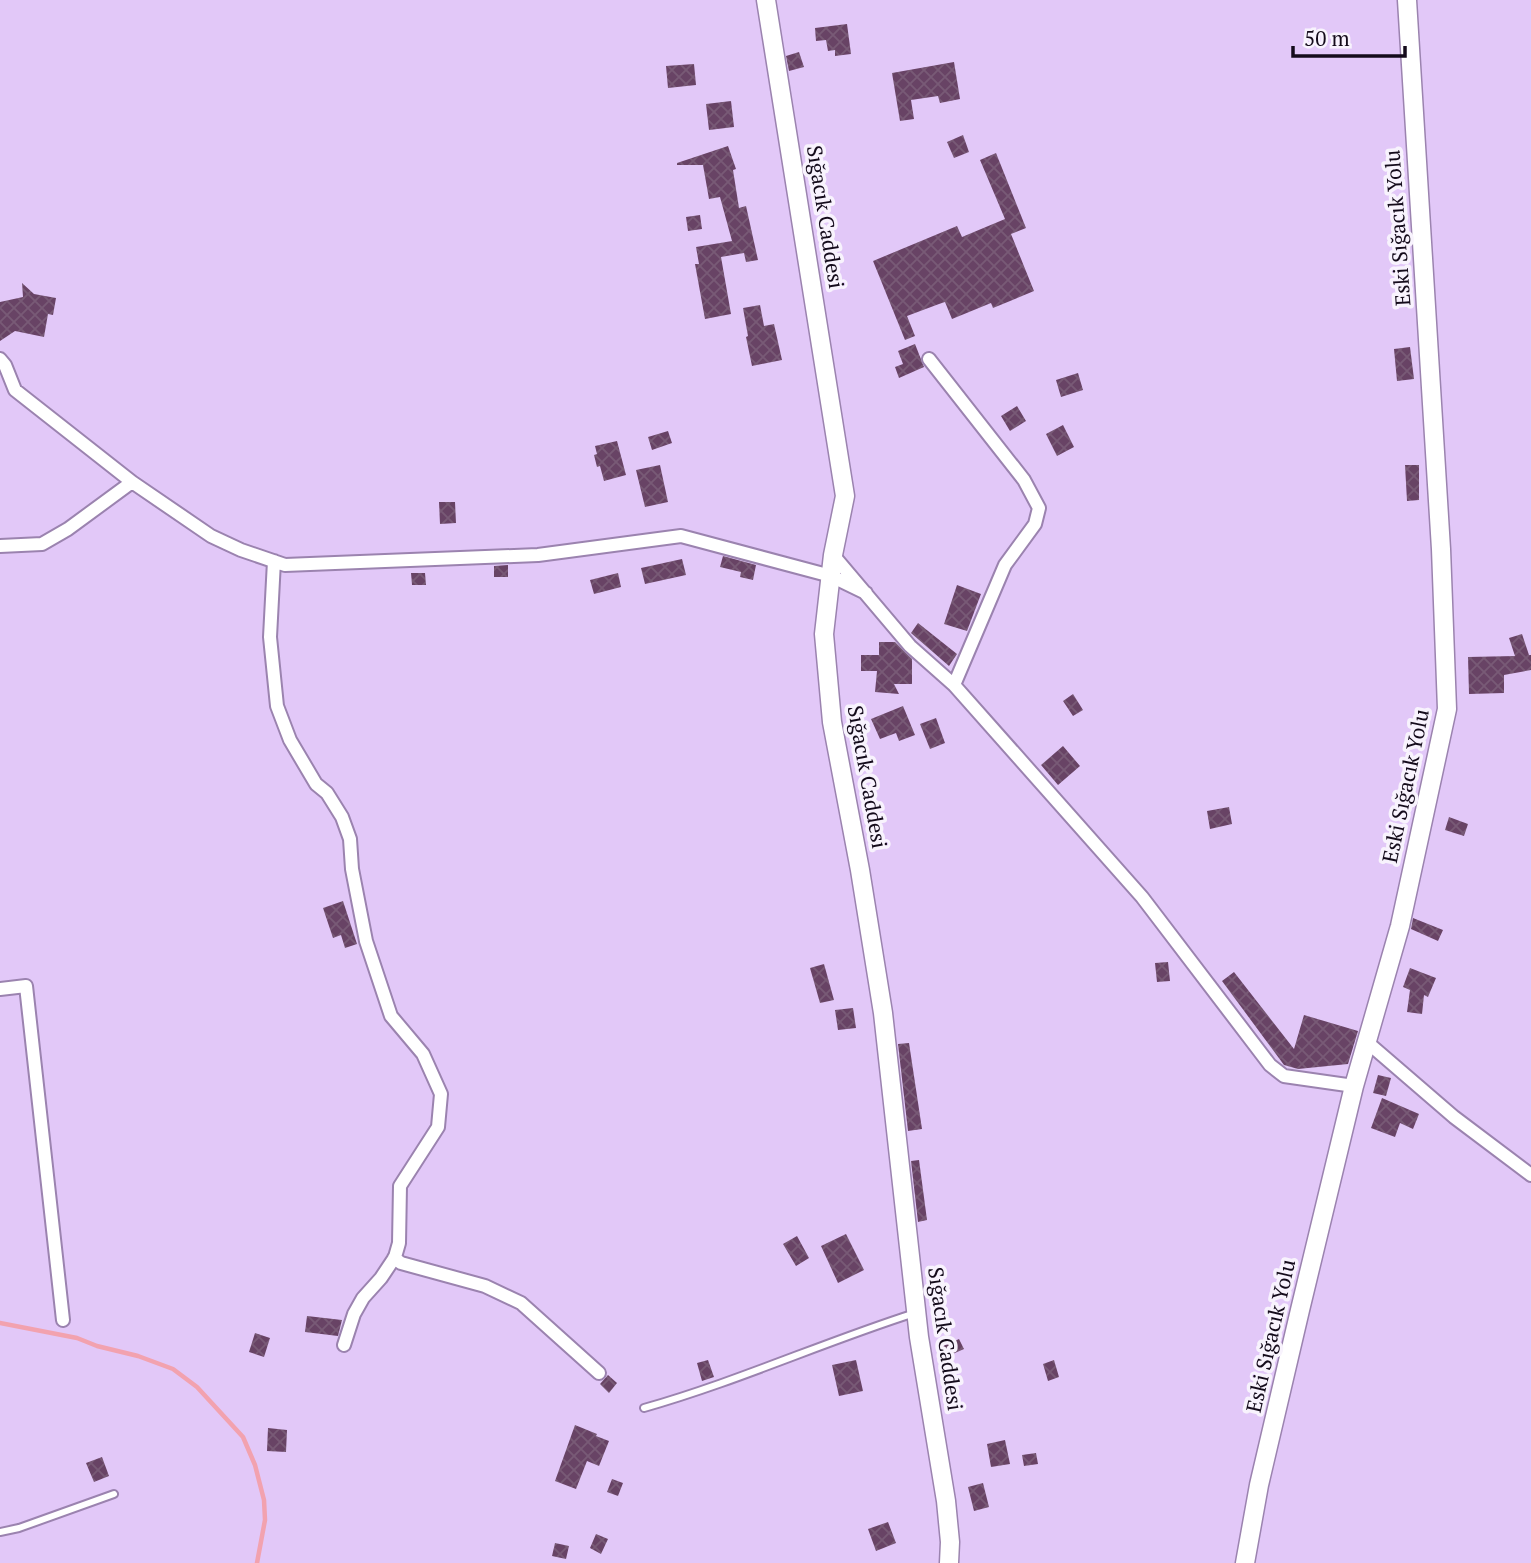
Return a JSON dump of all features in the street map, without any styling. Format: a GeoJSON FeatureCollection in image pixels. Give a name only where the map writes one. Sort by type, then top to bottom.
{"type":"FeatureCollection","features":[{"type":"Feature","properties":{"kind":"main road","name":"Sığacık Caddesi"},"geometry":{"type":"LineString","coordinates":[[766,0],[845,496],[833,555],[824,634],[832,722],[883,1013],[916,1312],[946,1501],[950,1563]]}},
{"type":"Feature","properties":{"kind":"main road","name":"Eski Sığacık Yolu"},"geometry":{"type":"LineString","coordinates":[[1245,1563],[1266,1458],[1354,1086],[1400,926],[1447,709],[1441,549],[1407,0]]}},
{"type":"Feature","properties":{"kind":"street"},"geometry":{"type":"LineString","coordinates":[[0,359],[15,390],[132,482],[211,536],[240,550],[285,565],[538,555],[681,536],[831,576],[866,593]]}},
{"type":"Feature","properties":{"kind":"street"},"geometry":{"type":"LineString","coordinates":[[929,359],[1024,480],[1039,508],[1035,524],[1005,565],[954,685]]}},
{"type":"Feature","properties":{"kind":"street"},"geometry":{"type":"LineString","coordinates":[[0,546],[42,544],[68,529],[132,482]]}},
{"type":"Feature","properties":{"kind":"street"},"geometry":{"type":"LineString","coordinates":[[833,555],[910,646],[954,685],[1142,897],[1270,1065],[1284,1076],[1354,1086]]}},
{"type":"Feature","properties":{"kind":"street"},"geometry":{"type":"LineString","coordinates":[[274,561],[270,637],[277,706],[290,740],[316,784],[327,793],[342,817],[350,839],[352,869],[366,941],[391,1016],[423,1054],[441,1094],[438,1127],[400,1186],[399,1243],[394,1258],[359,1306],[344,1346]]}},
{"type":"Feature","properties":{"kind":"street"},"geometry":{"type":"LineString","coordinates":[[0,989],[26,986],[63,1320]]}},
{"type":"Feature","properties":{"kind":"street"},"geometry":{"type":"LineString","coordinates":[[1367,1042],[1454,1117],[1531,1175]]}},
{"type":"Feature","properties":{"kind":"street"},"geometry":{"type":"LineString","coordinates":[[394,1258],[401,1263],[485,1286],[521,1303],[599,1373]]}},
{"type":"Feature","properties":{"kind":"lane"},"geometry":{"type":"LineString","coordinates":[[644,1408],[691,1395],[916,1312]]}},
{"type":"Feature","properties":{"kind":"lane"},"geometry":{"type":"LineString","coordinates":[[0,1532],[19,1528],[114,1494]]}},
{"type":"Feature","properties":{"kind":"building"},"geometry":{"type":"Polygon","coordinates":[[[847,24],[851,54],[835,56],[835,50],[828,51],[826,40],[816,41],[815,28],[847,24]]]}},
{"type":"Feature","properties":{"kind":"building"},"geometry":{"type":"Polygon","coordinates":[[[799,52],[804,67],[789,71],[786,56],[799,52]]]}},
{"type":"Feature","properties":{"kind":"building"},"geometry":{"type":"Polygon","coordinates":[[[954,62],[960,99],[940,103],[938,96],[911,100],[914,119],[900,121],[892,73],[954,62]]]}},
{"type":"Feature","properties":{"kind":"building"},"geometry":{"type":"Polygon","coordinates":[[[694,64],[696,85],[668,88],[666,66],[694,64]]]}},
{"type":"Feature","properties":{"kind":"building"},"geometry":{"type":"Polygon","coordinates":[[[731,101],[734,127],[709,130],[706,104],[731,101]]]}},
{"type":"Feature","properties":{"kind":"building"},"geometry":{"type":"Polygon","coordinates":[[[963,135],[969,152],[954,158],[947,142],[963,135]]]}},
{"type":"Feature","properties":{"kind":"building"},"geometry":{"type":"Polygon","coordinates":[[[728,146],[736,169],[733,170],[739,208],[746,206],[758,260],[746,262],[744,253],[721,257],[731,314],[705,319],[695,264],[699,264],[696,247],[732,241],[720,197],[709,199],[703,165],[677,163],[728,146]]]}},
{"type":"Feature","properties":{"kind":"building"},"geometry":{"type":"Polygon","coordinates":[[[996,153],[1026,228],[1011,234],[1034,291],[993,308],[991,303],[952,319],[945,302],[907,316],[915,336],[905,340],[873,261],[957,226],[962,237],[1005,219],[980,160],[996,153]]]}},
{"type":"Feature","properties":{"kind":"building"},"geometry":{"type":"Polygon","coordinates":[[[700,215],[702,229],[688,231],[686,217],[700,215]]]}},
{"type":"Feature","properties":{"kind":"building"},"geometry":{"type":"Polygon","coordinates":[[[22,283],[34,294],[56,298],[53,315],[48,314],[44,337],[15,331],[0,341],[0,302],[23,297],[22,283]]]}},
{"type":"Feature","properties":{"kind":"building"},"geometry":{"type":"Polygon","coordinates":[[[760,305],[764,326],[774,324],[782,360],[752,366],[743,308],[760,305]]]}},
{"type":"Feature","properties":{"kind":"building"},"geometry":{"type":"Polygon","coordinates":[[[915,344],[924,367],[899,378],[895,367],[903,364],[898,351],[915,344]]]}},
{"type":"Feature","properties":{"kind":"building"},"geometry":{"type":"Polygon","coordinates":[[[1410,347],[1414,379],[1397,381],[1394,349],[1410,347]]]}},
{"type":"Feature","properties":{"kind":"building"},"geometry":{"type":"Polygon","coordinates":[[[1078,373],[1083,390],[1061,397],[1056,380],[1078,373]]]}},
{"type":"Feature","properties":{"kind":"building"},"geometry":{"type":"Polygon","coordinates":[[[1017,406],[1026,421],[1010,431],[1001,416],[1017,406]]]}},
{"type":"Feature","properties":{"kind":"building"},"geometry":{"type":"Polygon","coordinates":[[[1063,425],[1074,447],[1057,456],[1046,434],[1063,425]]]}},
{"type":"Feature","properties":{"kind":"building"},"geometry":{"type":"Polygon","coordinates":[[[668,431],[672,443],[652,450],[648,437],[668,431]]]}},
{"type":"Feature","properties":{"kind":"building"},"geometry":{"type":"Polygon","coordinates":[[[617,441],[626,475],[604,481],[600,466],[597,467],[595,446],[617,441]]]}},
{"type":"Feature","properties":{"kind":"building"},"geometry":{"type":"Polygon","coordinates":[[[660,465],[668,502],[645,507],[636,470],[660,465]]]}},
{"type":"Feature","properties":{"kind":"building"},"geometry":{"type":"Polygon","coordinates":[[[1405,465],[1419,465],[1419,500],[1407,501],[1405,465]]]}},
{"type":"Feature","properties":{"kind":"building"},"geometry":{"type":"Polygon","coordinates":[[[439,502],[455,502],[456,523],[440,524],[439,502]]]}},
{"type":"Feature","properties":{"kind":"building"},"geometry":{"type":"Polygon","coordinates":[[[723,556],[756,565],[753,580],[740,577],[741,572],[720,567],[723,556]]]}},
{"type":"Feature","properties":{"kind":"building"},"geometry":{"type":"Polygon","coordinates":[[[682,559],[686,575],[645,584],[641,568],[682,559]]]}},
{"type":"Feature","properties":{"kind":"building"},"geometry":{"type":"Polygon","coordinates":[[[508,565],[508,577],[494,577],[494,566],[508,565]]]}},
{"type":"Feature","properties":{"kind":"building"},"geometry":{"type":"Polygon","coordinates":[[[411,573],[425,573],[426,585],[412,585],[411,573]]]}},
{"type":"Feature","properties":{"kind":"building"},"geometry":{"type":"Polygon","coordinates":[[[618,573],[621,587],[594,594],[590,580],[618,573]]]}},
{"type":"Feature","properties":{"kind":"building"},"geometry":{"type":"Polygon","coordinates":[[[957,585],[981,594],[967,631],[944,624],[957,585]]]}},
{"type":"Feature","properties":{"kind":"building"},"geometry":{"type":"Polygon","coordinates":[[[918,623],[957,654],[949,666],[911,633],[918,623]]]}},
{"type":"Feature","properties":{"kind":"building"},"geometry":{"type":"Polygon","coordinates":[[[1522,634],[1531,655],[1531,670],[1504,675],[1504,693],[1469,694],[1468,657],[1515,656],[1509,638],[1522,634]]]}},
{"type":"Feature","properties":{"kind":"building"},"geometry":{"type":"Polygon","coordinates":[[[879,642],[895,642],[912,659],[912,684],[894,684],[899,694],[875,692],[877,671],[861,671],[861,655],[879,655],[879,642]]]}},
{"type":"Feature","properties":{"kind":"building"},"geometry":{"type":"Polygon","coordinates":[[[1073,694],[1083,710],[1073,716],[1063,701],[1073,694]]]}},
{"type":"Feature","properties":{"kind":"building"},"geometry":{"type":"Polygon","coordinates":[[[903,706],[915,735],[899,741],[896,733],[880,739],[871,719],[903,706]]]}},
{"type":"Feature","properties":{"kind":"building"},"geometry":{"type":"Polygon","coordinates":[[[936,718],[945,743],[930,749],[920,724],[936,718]]]}},
{"type":"Feature","properties":{"kind":"building"},"geometry":{"type":"Polygon","coordinates":[[[1063,746],[1080,766],[1058,785],[1041,765],[1063,746]]]}},
{"type":"Feature","properties":{"kind":"building"},"geometry":{"type":"Polygon","coordinates":[[[1229,807],[1232,824],[1210,829],[1207,811],[1229,807]]]}},
{"type":"Feature","properties":{"kind":"building"},"geometry":{"type":"Polygon","coordinates":[[[1449,817],[1468,824],[1464,836],[1445,830],[1449,817]]]}},
{"type":"Feature","properties":{"kind":"building"},"geometry":{"type":"Polygon","coordinates":[[[343,901],[357,944],[345,948],[341,935],[333,938],[323,908],[343,901]]]}},
{"type":"Feature","properties":{"kind":"building"},"geometry":{"type":"Polygon","coordinates":[[[1413,918],[1443,930],[1438,941],[1411,929],[1413,918]]]}},
{"type":"Feature","properties":{"kind":"building"},"geometry":{"type":"Polygon","coordinates":[[[1168,962],[1170,981],[1157,982],[1155,963],[1168,962]]]}},
{"type":"Feature","properties":{"kind":"building"},"geometry":{"type":"Polygon","coordinates":[[[824,964],[834,1000],[820,1003],[810,968],[824,964]]]}},
{"type":"Feature","properties":{"kind":"building"},"geometry":{"type":"Polygon","coordinates":[[[1410,968],[1436,978],[1428,997],[1424,995],[1422,1014],[1407,1012],[1410,990],[1403,987],[1410,968]]]}},
{"type":"Feature","properties":{"kind":"building"},"geometry":{"type":"Polygon","coordinates":[[[1234,972],[1294,1049],[1304,1015],[1358,1031],[1348,1064],[1298,1069],[1284,1065],[1222,981],[1234,972]]]}},
{"type":"Feature","properties":{"kind":"building"},"geometry":{"type":"Polygon","coordinates":[[[853,1008],[856,1028],[838,1030],[835,1010],[853,1008]]]}},
{"type":"Feature","properties":{"kind":"building"},"geometry":{"type":"Polygon","coordinates":[[[909,1043],[922,1129],[908,1131],[898,1044],[909,1043]]]}},
{"type":"Feature","properties":{"kind":"building"},"geometry":{"type":"Polygon","coordinates":[[[1378,1075],[1391,1078],[1386,1096],[1373,1093],[1378,1075]]]}},
{"type":"Feature","properties":{"kind":"building"},"geometry":{"type":"Polygon","coordinates":[[[1382,1098],[1419,1114],[1413,1129],[1400,1123],[1395,1137],[1371,1128],[1382,1098]]]}},
{"type":"Feature","properties":{"kind":"building"},"geometry":{"type":"Polygon","coordinates":[[[919,1160],[927,1220],[918,1222],[911,1161],[919,1160]]]}},
{"type":"Feature","properties":{"kind":"building"},"geometry":{"type":"Polygon","coordinates":[[[846,1234],[864,1270],[838,1283],[821,1246],[846,1234]]]}},
{"type":"Feature","properties":{"kind":"building"},"geometry":{"type":"Polygon","coordinates":[[[797,1236],[809,1258],[796,1266],[783,1244],[797,1236]]]}},
{"type":"Feature","properties":{"kind":"building"},"geometry":{"type":"Polygon","coordinates":[[[307,1316],[342,1320],[338,1336],[305,1332],[307,1316]]]}},
{"type":"Feature","properties":{"kind":"building"},"geometry":{"type":"Polygon","coordinates":[[[255,1333],[270,1338],[264,1357],[249,1352],[255,1333]]]}},
{"type":"Feature","properties":{"kind":"building"},"geometry":{"type":"Polygon","coordinates":[[[959,1339],[964,1349],[948,1356],[943,1346],[959,1339]]]}},
{"type":"Feature","properties":{"kind":"building"},"geometry":{"type":"Polygon","coordinates":[[[708,1360],[714,1377],[702,1381],[697,1363],[708,1360]]]}},
{"type":"Feature","properties":{"kind":"building"},"geometry":{"type":"Polygon","coordinates":[[[856,1360],[863,1391],[839,1396],[832,1365],[856,1360]]]}},
{"type":"Feature","properties":{"kind":"building"},"geometry":{"type":"Polygon","coordinates":[[[1054,1360],[1059,1377],[1048,1381],[1043,1364],[1054,1360]]]}},
{"type":"Feature","properties":{"kind":"building"},"geometry":{"type":"Polygon","coordinates":[[[608,1375],[617,1383],[609,1393],[600,1384],[608,1375]]]}},
{"type":"Feature","properties":{"kind":"building"},"geometry":{"type":"Polygon","coordinates":[[[575,1425],[609,1441],[599,1466],[587,1461],[576,1489],[555,1481],[575,1425]]]}},
{"type":"Feature","properties":{"kind":"building"},"geometry":{"type":"Polygon","coordinates":[[[268,1428],[287,1430],[286,1452],[267,1451],[268,1428]]]}},
{"type":"Feature","properties":{"kind":"building"},"geometry":{"type":"Polygon","coordinates":[[[1005,1440],[1010,1464],[991,1467],[987,1444],[1005,1440]]]}},
{"type":"Feature","properties":{"kind":"building"},"geometry":{"type":"Polygon","coordinates":[[[1036,1453],[1038,1464],[1024,1466],[1022,1455],[1036,1453]]]}},
{"type":"Feature","properties":{"kind":"building"},"geometry":{"type":"Polygon","coordinates":[[[102,1457],[109,1476],[94,1482],[86,1463],[102,1457]]]}},
{"type":"Feature","properties":{"kind":"building"},"geometry":{"type":"Polygon","coordinates":[[[612,1479],[623,1483],[618,1496],[607,1492],[612,1479]]]}},
{"type":"Feature","properties":{"kind":"building"},"geometry":{"type":"Polygon","coordinates":[[[983,1483],[989,1507],[974,1511],[968,1487],[983,1483]]]}},
{"type":"Feature","properties":{"kind":"building"},"geometry":{"type":"Polygon","coordinates":[[[888,1522],[896,1543],[876,1551],[868,1529],[888,1522]]]}},
{"type":"Feature","properties":{"kind":"building"},"geometry":{"type":"Polygon","coordinates":[[[596,1534],[608,1539],[601,1554],[590,1548],[596,1534]]]}},
{"type":"Feature","properties":{"kind":"building"},"geometry":{"type":"Polygon","coordinates":[[[555,1543],[569,1546],[566,1559],[552,1556],[555,1543]]]}},
{"type":"Feature","properties":{"kind":"waterway"},"geometry":{"type":"LineString","coordinates":[[0,1323],[77,1338],[138,1356],[173,1369],[197,1387],[243,1437],[255,1465],[264,1500],[265,1520],[257,1563]]}}]}
